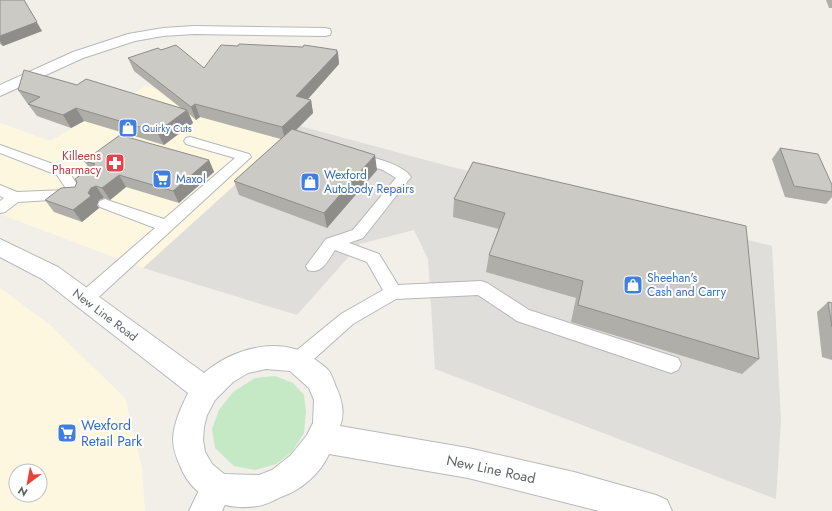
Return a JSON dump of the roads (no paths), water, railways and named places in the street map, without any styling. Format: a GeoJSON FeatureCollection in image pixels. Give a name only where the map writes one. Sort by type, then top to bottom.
{"type":"FeatureCollection","features":[{"type":"Feature","properties":{"kind":"main road"},"geometry":{"type":"LineString","coordinates":[[0,91],[78,55],[133,37],[163,32],[194,30],[325,32]]}},
{"type":"Feature","properties":{"kind":"main road","name":"New Line Road"},"geometry":{"type":"LineString","coordinates":[[0,247],[50,273],[206,390]]}},
{"type":"Feature","properties":{"kind":"main road"},"geometry":{"type":"LineString","coordinates":[[266,356],[298,361],[319,378],[327,395],[328,416],[323,438],[310,459],[291,477],[267,488],[211,499],[201,475],[190,456],[188,433],[194,410],[206,390],[224,373],[245,362],[266,356]]}},
{"type":"Feature","properties":{"kind":"main road","name":"New Line Road"},"geometry":{"type":"LineString","coordinates":[[323,438],[468,463],[574,488],[656,511]]}},
{"type":"Feature","properties":{"kind":"lane"},"geometry":{"type":"LineString","coordinates":[[84,300],[244,157],[190,141]]}},
{"type":"Feature","properties":{"kind":"lane"},"geometry":{"type":"LineString","coordinates":[[0,149],[62,172],[78,195],[15,197],[0,190]]}},
{"type":"Feature","properties":{"kind":"lane"},"geometry":{"type":"LineString","coordinates":[[314,266],[332,244],[358,234],[404,177],[388,167],[340,152]]}},
{"type":"Feature","properties":{"kind":"lane"},"geometry":{"type":"LineString","coordinates":[[0,208],[15,197]]}},
{"type":"Feature","properties":{"kind":"lane"},"geometry":{"type":"LineString","coordinates":[[105,204],[167,226]]}},
{"type":"Feature","properties":{"kind":"lane"},"geometry":{"type":"LineString","coordinates":[[332,244],[373,258],[393,292]]}},
{"type":"Feature","properties":{"kind":"lane"},"geometry":{"type":"LineString","coordinates":[[298,361],[347,319],[393,292],[481,288],[523,316],[671,364]]}},
{"type":"Feature","properties":{"kind":"place","name":"Quirky Cuts"},"geometry":{"type":"Point","coordinates":[128,128]}},
{"type":"Feature","properties":{"kind":"place","name":"Killeens Pharmacy"},"geometry":{"type":"Point","coordinates":[115,163]}},
{"type":"Feature","properties":{"kind":"place","name":"Maxol"},"geometry":{"type":"Point","coordinates":[162,179]}},
{"type":"Feature","properties":{"kind":"place","name":"Wexford Autobody Repairs"},"geometry":{"type":"Point","coordinates":[310,182]}},
{"type":"Feature","properties":{"kind":"place","name":"Sheehan's Cash and Carry"},"geometry":{"type":"Point","coordinates":[633,285]}},
{"type":"Feature","properties":{"kind":"place","name":"Wexford Retail Park"},"geometry":{"type":"Point","coordinates":[67,433]}}]}
